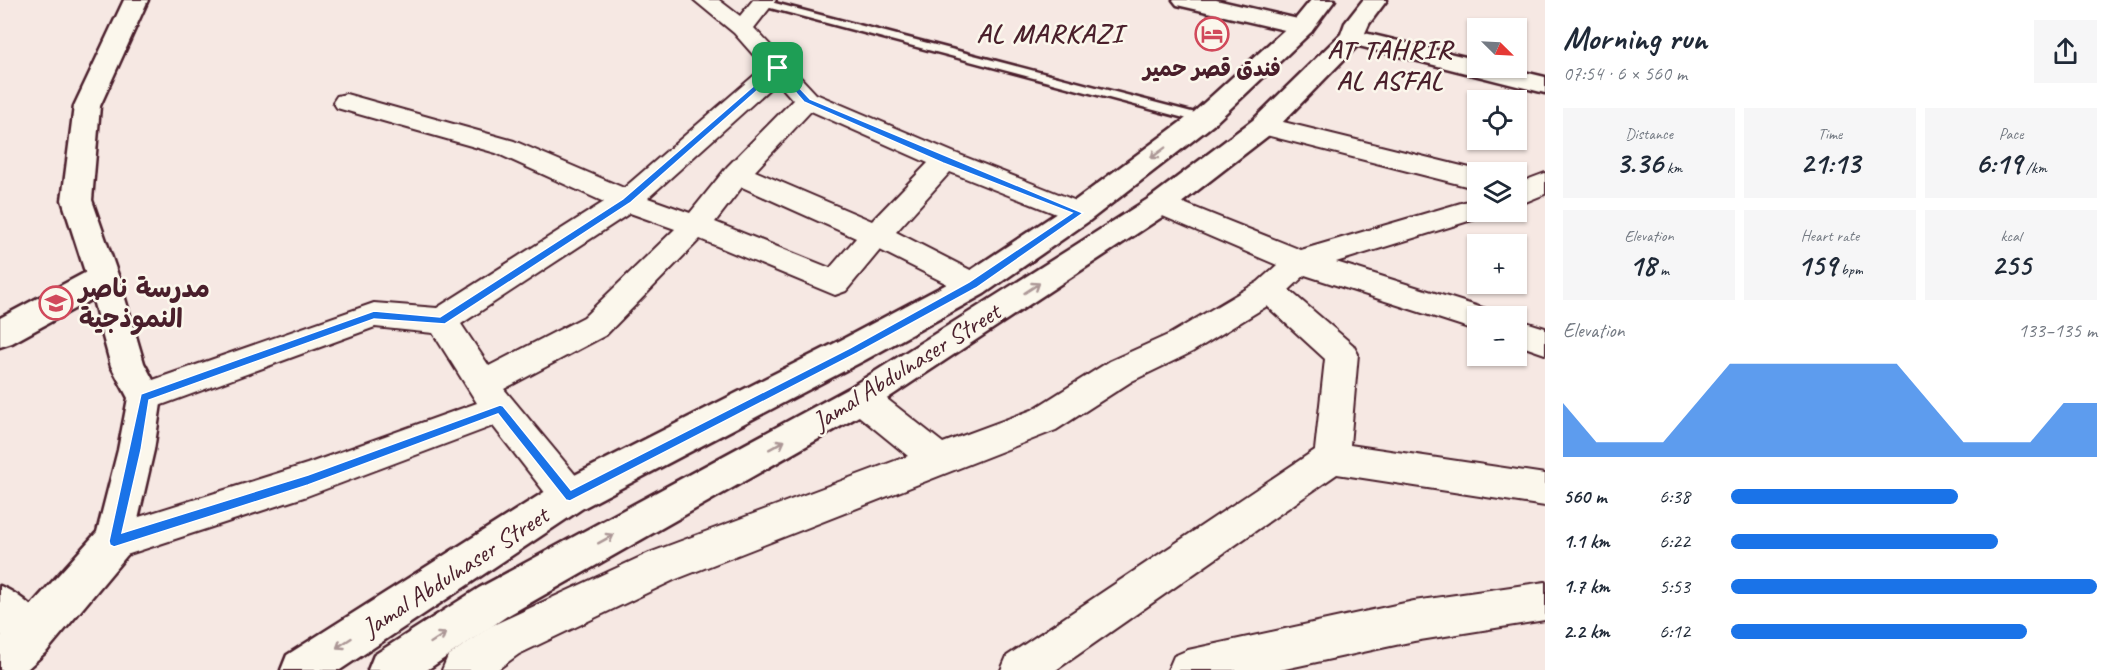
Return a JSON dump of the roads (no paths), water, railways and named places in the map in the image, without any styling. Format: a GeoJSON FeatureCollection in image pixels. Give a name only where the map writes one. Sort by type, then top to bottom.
{"type":"FeatureCollection","features":[{"type":"Feature","properties":{"kind":"main road"},"geometry":{"type":"LineString","coordinates":[[0,666],[32,636],[114,541],[136,450],[145,397],[128,366],[103,278],[76,200],[87,106],[136,0]]}},
{"type":"Feature","properties":{"kind":"main road"},"geometry":{"type":"LineString","coordinates":[[1185,0],[1313,13]]}},
{"type":"Feature","properties":{"kind":"main road"},"geometry":{"type":"LineString","coordinates":[[1265,0],[1313,13]]}},
{"type":"Feature","properties":{"kind":"main road","name":"Jamal Abdulnaser Street"},"geometry":{"type":"LineString","coordinates":[[302,670],[570,496],[853,350],[973,285],[1079,213],[1203,119],[1313,13]]}},
{"type":"Feature","properties":{"kind":"main road"},"geometry":{"type":"LineString","coordinates":[[1361,20],[1467,52]]}},
{"type":"Feature","properties":{"kind":"main road"},"geometry":{"type":"LineString","coordinates":[[1361,20],[1545,85]]}},
{"type":"Feature","properties":{"kind":"main road","name":"Jamal Abdulnaser Street"},"geometry":{"type":"LineString","coordinates":[[389,670],[493,602],[861,398],[1161,204],[1263,126],[1361,20]]}},
{"type":"Feature","properties":{"kind":"main road"},"geometry":{"type":"LineString","coordinates":[[1527,68],[1545,72]]}},
{"type":"Feature","properties":{"kind":"main road"},"geometry":{"type":"LineString","coordinates":[[0,334],[103,278]]}},
{"type":"Feature","properties":{"kind":"main road"},"geometry":{"type":"LineString","coordinates":[[0,606],[32,636]]}},
{"type":"Feature","properties":{"kind":"street"},"geometry":{"type":"LineString","coordinates":[[705,0],[742,28],[807,100],[946,160],[1079,213]]}},
{"type":"Feature","properties":{"kind":"street"},"geometry":{"type":"LineString","coordinates":[[742,28],[764,2]]}},
{"type":"Feature","properties":{"kind":"street"},"geometry":{"type":"LineString","coordinates":[[145,397],[374,315],[442,321],[627,201],[778,68]]}},
{"type":"Feature","properties":{"kind":"street"},"geometry":{"type":"LineString","coordinates":[[114,541],[308,480],[492,397],[595,326],[696,226],[737,174],[807,100]]}},
{"type":"Feature","properties":{"kind":"street"},"geometry":{"type":"LineString","coordinates":[[346,102],[506,147],[627,201],[696,226],[835,283],[946,160]]}},
{"type":"Feature","properties":{"kind":"street"},"geometry":{"type":"LineString","coordinates":[[1263,126],[1467,177]]}},
{"type":"Feature","properties":{"kind":"street"},"geometry":{"type":"LineString","coordinates":[[737,174],[876,235],[973,285]]}},
{"type":"Feature","properties":{"kind":"street"},"geometry":{"type":"LineString","coordinates":[[1161,204],[1300,262],[1467,315]]}},
{"type":"Feature","properties":{"kind":"street"},"geometry":{"type":"LineString","coordinates":[[462,670],[505,640],[662,566],[1044,420],[1121,371],[1181,343],[1269,290],[1300,262],[1467,211]]}},
{"type":"Feature","properties":{"kind":"street"},"geometry":{"type":"LineString","coordinates":[[1269,290],[1342,354],[1332,458]]}},
{"type":"Feature","properties":{"kind":"street"},"geometry":{"type":"LineString","coordinates":[[442,321],[492,397],[570,496]]}},
{"type":"Feature","properties":{"kind":"street"},"geometry":{"type":"LineString","coordinates":[[1527,335],[1545,341]]}},
{"type":"Feature","properties":{"kind":"street"},"geometry":{"type":"LineString","coordinates":[[861,398],[939,460]]}},
{"type":"Feature","properties":{"kind":"street"},"geometry":{"type":"LineString","coordinates":[[1021,670],[1332,458],[1545,490]]}},
{"type":"Feature","properties":{"kind":"street"},"geometry":{"type":"LineString","coordinates":[[1188,670],[1414,621],[1545,602]]}},
{"type":"Feature","properties":{"kind":"lane"},"geometry":{"type":"LineString","coordinates":[[764,2],[1203,119]]}},
{"type":"Feature","properties":{"kind":"place","name":"فندق قصر حمير"},"geometry":{"type":"Point","coordinates":[1212,34]}},
{"type":"Feature","properties":{"kind":"place","name":"مدرسة ناصر النموذجية"},"geometry":{"type":"Point","coordinates":[56,303]}},
{"type":"Feature","properties":{"kind":"district","name":"AL MARKAZI"},"geometry":{"type":"Point","coordinates":[1050,33]}},
{"type":"Feature","properties":{"kind":"district","name":"AT TAHRIR AL ASFAL"},"geometry":{"type":"Point","coordinates":[1390,64]}}]}
